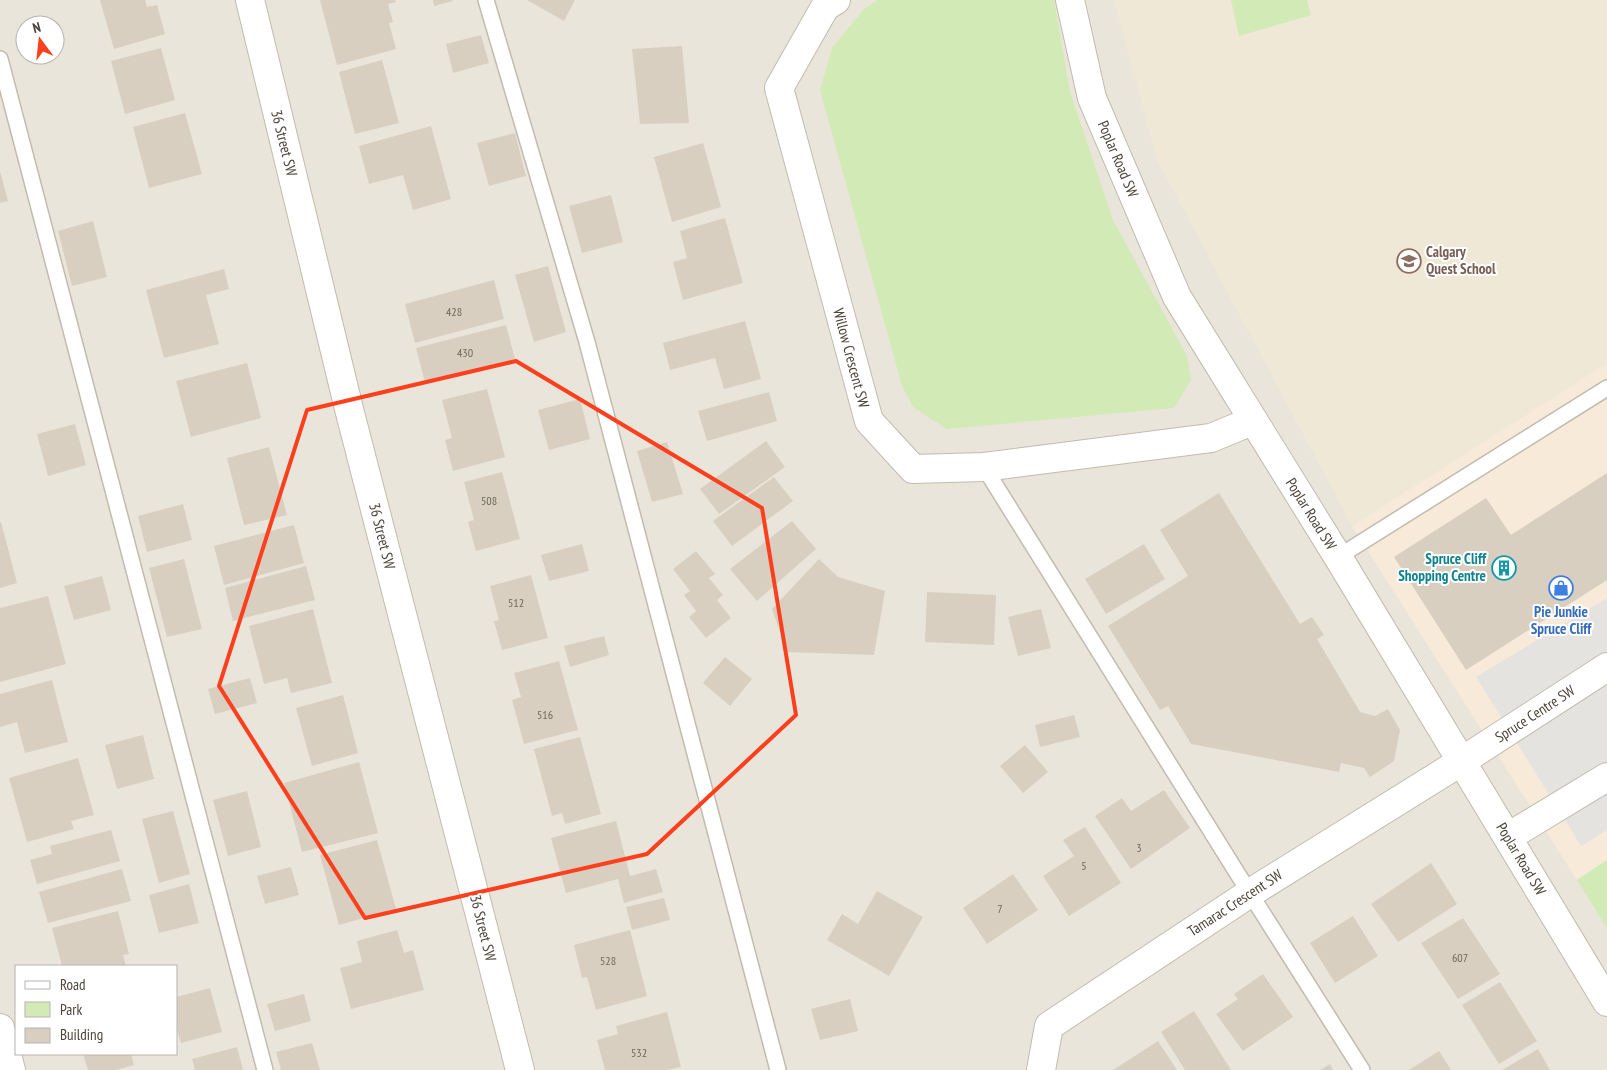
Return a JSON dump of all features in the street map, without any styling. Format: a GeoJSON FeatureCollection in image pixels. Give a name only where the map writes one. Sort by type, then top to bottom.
{"type":"FeatureCollection","features":[{"type":"Feature","properties":{"kind":"street","name":"36 Street SW"},"geometry":{"type":"LineString","coordinates":[[250,0],[349,409],[520,1070]]}},
{"type":"Feature","properties":{"kind":"street","name":"Poplar Road SW"},"geometry":{"type":"LineString","coordinates":[[1070,0],[1092,98],[1177,297],[1252,421],[1338,557],[1607,1002]]}},
{"type":"Feature","properties":{"kind":"street","name":"Willow Crescent SW"},"geometry":{"type":"LineString","coordinates":[[828,2],[779,88],[869,421],[913,469],[984,467],[1211,438],[1252,421]]}},
{"type":"Feature","properties":{"kind":"street","name":"Spruce Centre SW"},"geometry":{"type":"LineString","coordinates":[[1462,761],[1607,668]]}},
{"type":"Feature","properties":{"kind":"street","name":"Tamarac Crescent SW"},"geometry":{"type":"LineString","coordinates":[[1041,1070],[1049,1026],[1250,893],[1462,761]]}},
{"type":"Feature","properties":{"kind":"street"},"geometry":{"type":"LineString","coordinates":[[1508,837],[1607,777]]}},
{"type":"Feature","properties":{"kind":"street"},"geometry":{"type":"LineString","coordinates":[[0,1028],[11,1070]]}},
{"type":"Feature","properties":{"kind":"lane"},"geometry":{"type":"LineString","coordinates":[[486,0],[587,342],[778,1070]]}},
{"type":"Feature","properties":{"kind":"lane"},"geometry":{"type":"LineString","coordinates":[[0,59],[265,1070]]}},
{"type":"Feature","properties":{"kind":"lane"},"geometry":{"type":"LineString","coordinates":[[1338,557],[1607,388]]}},
{"type":"Feature","properties":{"kind":"lane"},"geometry":{"type":"LineString","coordinates":[[984,467],[1362,1070]]}},
{"type":"Feature","properties":{"kind":"highlighted area"},"geometry":{"type":"Polygon","coordinates":[[[516,361],[762,508],[796,715],[647,854],[365,918],[219,686],[307,410],[516,361]]]}},
{"type":"Feature","properties":{"kind":"shaded area"},"geometry":{"type":"Polygon","coordinates":[[[0,0],[1607,0],[1607,1070],[0,1070],[0,0]]]}},
{"type":"Feature","properties":{"kind":"shaded area","name":"Calgary Quest School"},"geometry":{"type":"Polygon","coordinates":[[[1114,0],[1607,0],[1607,363],[1352,526],[1157,160],[1114,0]]]}},
{"type":"Feature","properties":{"kind":"shaded area"},"geometry":{"type":"Polygon","coordinates":[[[1607,363],[1607,860],[1577,880],[1352,526],[1607,363]]]}},
{"type":"Feature","properties":{"kind":"shaded area"},"geometry":{"type":"Polygon","coordinates":[[[1607,598],[1607,830],[1581,846],[1476,677],[1607,598]]]}},
{"type":"Feature","properties":{"kind":"green space"},"geometry":{"type":"Polygon","coordinates":[[[878,0],[1054,0],[1070,92],[1113,220],[1187,356],[1191,380],[1174,408],[947,429],[914,408],[902,386],[820,90],[832,48],[864,9],[878,0]]]}},
{"type":"Feature","properties":{"kind":"green space"},"geometry":{"type":"Polygon","coordinates":[[[1231,0],[1307,0],[1311,15],[1239,36],[1231,0]]]}},
{"type":"Feature","properties":{"kind":"green space"},"geometry":{"type":"Polygon","coordinates":[[[1607,860],[1607,928],[1577,880],[1607,860]]]}},
{"type":"Feature","properties":{"kind":"building"},"geometry":{"type":"Polygon","coordinates":[[[100,0],[145,0],[147,7],[157,5],[165,34],[114,49],[100,0]]]}},
{"type":"Feature","properties":{"kind":"building"},"geometry":{"type":"Polygon","coordinates":[[[320,0],[395,0],[396,2],[388,4],[393,22],[389,23],[396,49],[337,65],[320,0]]]}},
{"type":"Feature","properties":{"kind":"building"},"geometry":{"type":"Polygon","coordinates":[[[433,0],[452,0],[453,1],[434,6],[433,0]]]}},
{"type":"Feature","properties":{"kind":"building"},"geometry":{"type":"Polygon","coordinates":[[[527,0],[575,0],[564,21],[527,0]]]}},
{"type":"Feature","properties":{"kind":"building"},"geometry":{"type":"Polygon","coordinates":[[[481,35],[489,63],[453,73],[446,44],[481,35]]]}},
{"type":"Feature","properties":{"kind":"building"},"geometry":{"type":"Polygon","coordinates":[[[682,46],[689,123],[640,124],[632,49],[682,46]]]}},
{"type":"Feature","properties":{"kind":"building"},"geometry":{"type":"Polygon","coordinates":[[[161,48],[175,100],[125,114],[111,61],[161,48]]]}},
{"type":"Feature","properties":{"kind":"building"},"geometry":{"type":"Polygon","coordinates":[[[382,60],[399,123],[355,134],[339,72],[382,60]]]}},
{"type":"Feature","properties":{"kind":"building"},"geometry":{"type":"Polygon","coordinates":[[[185,113],[202,174],[149,188],[133,127],[185,113]]]}},
{"type":"Feature","properties":{"kind":"building"},"geometry":{"type":"Polygon","coordinates":[[[431,126],[451,199],[413,210],[403,175],[369,184],[359,146],[431,126]]]}},
{"type":"Feature","properties":{"kind":"building"},"geometry":{"type":"Polygon","coordinates":[[[515,133],[526,176],[489,186],[477,143],[515,133]]]}},
{"type":"Feature","properties":{"kind":"building"},"geometry":{"type":"Polygon","coordinates":[[[703,143],[721,207],[672,222],[654,157],[703,143]]]}},
{"type":"Feature","properties":{"kind":"building"},"geometry":{"type":"Polygon","coordinates":[[[0,171],[8,201],[0,203],[0,171]]]}},
{"type":"Feature","properties":{"kind":"building"},"geometry":{"type":"Polygon","coordinates":[[[611,195],[623,242],[582,253],[569,206],[611,195]]]}},
{"type":"Feature","properties":{"kind":"building"},"geometry":{"type":"Polygon","coordinates":[[[725,218],[743,283],[683,300],[673,262],[687,258],[680,231],[725,218]]]}},
{"type":"Feature","properties":{"kind":"building"},"geometry":{"type":"Polygon","coordinates":[[[93,221],[107,277],[72,286],[58,231],[93,221]]]}},
{"type":"Feature","properties":{"kind":"building"},"geometry":{"type":"Polygon","coordinates":[[[548,266],[566,332],[534,342],[515,275],[548,266]]]}},
{"type":"Feature","properties":{"kind":"building"},"geometry":{"type":"Polygon","coordinates":[[[224,269],[229,289],[206,295],[219,344],[164,358],[146,290],[224,269]]]}},
{"type":"Feature","properties":{"kind":"building"},"geometry":{"type":"Polygon","coordinates":[[[494,280],[504,319],[415,343],[405,304],[494,280]]]}},
{"type":"Feature","properties":{"kind":"building"},"geometry":{"type":"Polygon","coordinates":[[[745,321],[761,379],[724,389],[715,358],[670,370],[663,343],[745,321]]]}},
{"type":"Feature","properties":{"kind":"building"},"geometry":{"type":"Polygon","coordinates":[[[506,325],[515,359],[425,382],[416,348],[506,325]]]}},
{"type":"Feature","properties":{"kind":"building"},"geometry":{"type":"Polygon","coordinates":[[[247,363],[261,418],[191,437],[176,381],[247,363]]]}},
{"type":"Feature","properties":{"kind":"building"},"geometry":{"type":"Polygon","coordinates":[[[487,389],[505,457],[453,471],[445,440],[452,438],[442,400],[487,389]]]}},
{"type":"Feature","properties":{"kind":"building"},"geometry":{"type":"Polygon","coordinates":[[[769,392],[777,421],[707,441],[698,411],[769,392]]]}},
{"type":"Feature","properties":{"kind":"building"},"geometry":{"type":"Polygon","coordinates":[[[580,399],[590,439],[549,450],[538,410],[580,399]]]}},
{"type":"Feature","properties":{"kind":"building"},"geometry":{"type":"Polygon","coordinates":[[[75,424],[86,465],[48,476],[37,434],[75,424]]]}},
{"type":"Feature","properties":{"kind":"building"},"geometry":{"type":"Polygon","coordinates":[[[766,441],[785,467],[719,514],[700,489],[766,441]]]}},
{"type":"Feature","properties":{"kind":"building"},"geometry":{"type":"Polygon","coordinates":[[[667,442],[683,494],[652,502],[637,451],[667,442]]]}},
{"type":"Feature","properties":{"kind":"building"},"geometry":{"type":"Polygon","coordinates":[[[269,447],[287,515],[244,525],[227,458],[269,447]]]}},
{"type":"Feature","properties":{"kind":"building"},"geometry":{"type":"Polygon","coordinates":[[[502,472],[520,539],[476,551],[468,522],[474,520],[464,482],[502,472]]]}},
{"type":"Feature","properties":{"kind":"building","name":"Spruce Cliff Shopping Centre"},"geometry":{"type":"Polygon","coordinates":[[[1607,473],[1607,580],[1466,670],[1394,557],[1486,498],[1511,535],[1607,473]]]}},
{"type":"Feature","properties":{"kind":"building"},"geometry":{"type":"Polygon","coordinates":[[[774,477],[793,501],[732,546],[713,521],[774,477]]]}},
{"type":"Feature","properties":{"kind":"building"},"geometry":{"type":"Polygon","coordinates":[[[1219,493],[1300,624],[1312,617],[1324,635],[1317,639],[1360,712],[1375,716],[1388,709],[1400,730],[1394,761],[1370,777],[1364,768],[1341,763],[1339,772],[1191,744],[1168,706],[1160,710],[1108,626],[1188,576],[1160,530],[1219,493]]]}},
{"type":"Feature","properties":{"kind":"building"},"geometry":{"type":"Polygon","coordinates":[[[183,504],[192,540],[147,552],[138,516],[183,504]]]}},
{"type":"Feature","properties":{"kind":"building"},"geometry":{"type":"Polygon","coordinates":[[[792,521],[816,549],[757,601],[730,569],[792,521]]]}},
{"type":"Feature","properties":{"kind":"building"},"geometry":{"type":"Polygon","coordinates":[[[0,523],[17,583],[0,588],[0,523]]]}},
{"type":"Feature","properties":{"kind":"building"},"geometry":{"type":"Polygon","coordinates":[[[294,525],[304,563],[224,585],[214,546],[294,525]]]}},
{"type":"Feature","properties":{"kind":"building"},"geometry":{"type":"Polygon","coordinates":[[[582,544],[589,571],[549,581],[541,555],[582,544]]]}},
{"type":"Feature","properties":{"kind":"building"},"geometry":{"type":"Polygon","coordinates":[[[1144,544],[1165,579],[1106,614],[1085,579],[1144,544]]]}},
{"type":"Feature","properties":{"kind":"building"},"geometry":{"type":"Polygon","coordinates":[[[696,551],[715,574],[709,578],[723,595],[717,600],[731,618],[706,638],[689,617],[696,611],[684,595],[690,591],[673,569],[696,551]]]}},
{"type":"Feature","properties":{"kind":"building"},"geometry":{"type":"Polygon","coordinates":[[[184,559],[202,629],[167,637],[149,568],[184,559]]]}},
{"type":"Feature","properties":{"kind":"building"},"geometry":{"type":"Polygon","coordinates":[[[819,559],[838,577],[885,591],[874,655],[787,652],[772,609],[819,559]]]}},
{"type":"Feature","properties":{"kind":"building"},"geometry":{"type":"Polygon","coordinates":[[[306,566],[315,600],[233,621],[225,588],[306,566]]]}},
{"type":"Feature","properties":{"kind":"building"},"geometry":{"type":"Polygon","coordinates":[[[531,575],[548,638],[502,650],[494,621],[499,620],[490,586],[531,575]]]}},
{"type":"Feature","properties":{"kind":"building"},"geometry":{"type":"Polygon","coordinates":[[[102,576],[111,610],[74,620],[64,586],[102,576]]]}},
{"type":"Feature","properties":{"kind":"building"},"geometry":{"type":"Polygon","coordinates":[[[927,592],[996,595],[994,645],[925,642],[927,592]]]}},
{"type":"Feature","properties":{"kind":"building"},"geometry":{"type":"Polygon","coordinates":[[[48,596],[66,664],[0,682],[0,608],[48,596]]]}},
{"type":"Feature","properties":{"kind":"building"},"geometry":{"type":"Polygon","coordinates":[[[313,609],[332,683],[291,693],[287,678],[264,684],[249,626],[313,609]]]}},
{"type":"Feature","properties":{"kind":"building"},"geometry":{"type":"Polygon","coordinates":[[[1041,609],[1051,648],[1018,656],[1008,617],[1041,609]]]}},
{"type":"Feature","properties":{"kind":"building"},"geometry":{"type":"Polygon","coordinates":[[[604,636],[609,655],[570,667],[564,646],[604,636]]]}},
{"type":"Feature","properties":{"kind":"building"},"geometry":{"type":"Polygon","coordinates":[[[725,657],[752,679],[730,706],[703,683],[725,657]]]}},
{"type":"Feature","properties":{"kind":"building"},"geometry":{"type":"Polygon","coordinates":[[[559,661],[578,730],[524,744],[512,700],[521,697],[514,673],[559,661]]]}},
{"type":"Feature","properties":{"kind":"building"},"geometry":{"type":"Polygon","coordinates":[[[250,678],[257,703],[215,714],[208,689],[250,678]]]}},
{"type":"Feature","properties":{"kind":"building"},"geometry":{"type":"Polygon","coordinates":[[[52,680],[68,742],[25,753],[17,722],[0,727],[0,694],[52,680]]]}},
{"type":"Feature","properties":{"kind":"building"},"geometry":{"type":"Polygon","coordinates":[[[343,695],[358,753],[312,766],[296,708],[343,695]]]}},
{"type":"Feature","properties":{"kind":"building"},"geometry":{"type":"Polygon","coordinates":[[[1074,715],[1080,737],[1040,747],[1035,725],[1074,715]]]}},
{"type":"Feature","properties":{"kind":"building"},"geometry":{"type":"Polygon","coordinates":[[[143,735],[154,779],[117,789],[105,745],[143,735]]]}},
{"type":"Feature","properties":{"kind":"building"},"geometry":{"type":"Polygon","coordinates":[[[580,737],[601,814],[565,824],[562,813],[552,816],[534,749],[580,737]]]}},
{"type":"Feature","properties":{"kind":"building"},"geometry":{"type":"Polygon","coordinates":[[[1025,745],[1048,772],[1023,793],[1000,766],[1025,745]]]}},
{"type":"Feature","properties":{"kind":"building"},"geometry":{"type":"Polygon","coordinates":[[[78,758],[94,815],[71,821],[74,829],[27,842],[9,778],[78,758]]]}},
{"type":"Feature","properties":{"kind":"building"},"geometry":{"type":"Polygon","coordinates":[[[359,762],[378,833],[302,852],[284,783],[359,762]]]}},
{"type":"Feature","properties":{"kind":"building"},"geometry":{"type":"Polygon","coordinates":[[[1164,790],[1190,828],[1131,869],[1095,816],[1122,798],[1131,811],[1164,790]]]}},
{"type":"Feature","properties":{"kind":"building"},"geometry":{"type":"Polygon","coordinates":[[[247,791],[261,847],[228,856],[213,800],[247,791]]]}},
{"type":"Feature","properties":{"kind":"building"},"geometry":{"type":"Polygon","coordinates":[[[173,811],[190,874],[159,883],[142,819],[173,811]]]}},
{"type":"Feature","properties":{"kind":"building"},"geometry":{"type":"Polygon","coordinates":[[[616,821],[630,876],[656,869],[663,892],[624,903],[618,879],[566,893],[551,838],[616,821]]]}},
{"type":"Feature","properties":{"kind":"building"},"geometry":{"type":"Polygon","coordinates":[[[1085,827],[1121,883],[1069,916],[1043,876],[1074,856],[1063,840],[1085,827]]]}},
{"type":"Feature","properties":{"kind":"building"},"geometry":{"type":"Polygon","coordinates":[[[111,830],[120,861],[37,884],[30,860],[52,854],[50,846],[111,830]]]}},
{"type":"Feature","properties":{"kind":"building"},"geometry":{"type":"Polygon","coordinates":[[[377,840],[396,909],[339,925],[320,855],[377,840]]]}},
{"type":"Feature","properties":{"kind":"building"},"geometry":{"type":"Polygon","coordinates":[[[1431,863],[1457,904],[1398,942],[1371,904],[1431,863]]]}},
{"type":"Feature","properties":{"kind":"building"},"geometry":{"type":"Polygon","coordinates":[[[291,867],[299,895],[265,904],[257,876],[291,867]]]}},
{"type":"Feature","properties":{"kind":"building"},"geometry":{"type":"Polygon","coordinates":[[[122,869],[131,901],[48,923],[39,892],[122,869]]]}},
{"type":"Feature","properties":{"kind":"building"},"geometry":{"type":"Polygon","coordinates":[[[1013,874],[1038,910],[987,944],[963,908],[1013,874]]]}},
{"type":"Feature","properties":{"kind":"building"},"geometry":{"type":"Polygon","coordinates":[[[189,884],[199,923],[159,933],[149,895],[189,884]]]}},
{"type":"Feature","properties":{"kind":"building"},"geometry":{"type":"Polygon","coordinates":[[[877,891],[923,917],[889,976],[827,940],[842,914],[858,924],[877,891]]]}},
{"type":"Feature","properties":{"kind":"building"},"geometry":{"type":"Polygon","coordinates":[[[664,898],[670,920],[632,930],[626,907],[664,898]]]}},
{"type":"Feature","properties":{"kind":"building"},"geometry":{"type":"Polygon","coordinates":[[[118,911],[129,954],[123,955],[126,965],[62,965],[52,928],[118,911]]]}},
{"type":"Feature","properties":{"kind":"building"},"geometry":{"type":"Polygon","coordinates":[[[1353,916],[1378,956],[1335,983],[1310,943],[1353,916]]]}},
{"type":"Feature","properties":{"kind":"building"},"geometry":{"type":"Polygon","coordinates":[[[1463,918],[1500,974],[1458,999],[1421,943],[1463,918]]]}},
{"type":"Feature","properties":{"kind":"building"},"geometry":{"type":"Polygon","coordinates":[[[397,930],[404,953],[413,950],[424,990],[351,1009],[340,968],[362,962],[357,941],[397,930]]]}},
{"type":"Feature","properties":{"kind":"building"},"geometry":{"type":"Polygon","coordinates":[[[630,930],[647,996],[596,1010],[587,977],[582,978],[574,945],[630,930]]]}},
{"type":"Feature","properties":{"kind":"building"},"geometry":{"type":"Polygon","coordinates":[[[1263,974],[1293,1017],[1243,1051],[1216,1014],[1238,999],[1234,994],[1263,974]]]}},
{"type":"Feature","properties":{"kind":"building"},"geometry":{"type":"Polygon","coordinates":[[[1500,982],[1537,1041],[1499,1064],[1462,1005],[1500,982]]]}},
{"type":"Feature","properties":{"kind":"building"},"geometry":{"type":"Polygon","coordinates":[[[210,988],[222,1032],[181,1043],[178,1033],[178,996],[210,988]]]}},
{"type":"Feature","properties":{"kind":"building"},"geometry":{"type":"Polygon","coordinates":[[[304,994],[311,1021],[275,1031],[267,1004],[304,994]]]}},
{"type":"Feature","properties":{"kind":"building"},"geometry":{"type":"Polygon","coordinates":[[[850,999],[858,1031],[820,1040],[811,1009],[850,999]]]}},
{"type":"Feature","properties":{"kind":"building"},"geometry":{"type":"Polygon","coordinates":[[[1194,1011],[1231,1070],[1185,1070],[1161,1032],[1194,1011]]]}},
{"type":"Feature","properties":{"kind":"building"},"geometry":{"type":"Polygon","coordinates":[[[667,1012],[681,1067],[667,1070],[605,1070],[597,1040],[618,1034],[616,1026],[667,1012]]]}},
{"type":"Feature","properties":{"kind":"building"},"geometry":{"type":"Polygon","coordinates":[[[1158,1041],[1177,1070],[1113,1070],[1158,1041]]]}},
{"type":"Feature","properties":{"kind":"building"},"geometry":{"type":"Polygon","coordinates":[[[312,1043],[320,1070],[281,1070],[276,1052],[312,1043]]]}},
{"type":"Feature","properties":{"kind":"building"},"geometry":{"type":"Polygon","coordinates":[[[237,1047],[243,1070],[195,1070],[192,1059],[237,1047]]]}},
{"type":"Feature","properties":{"kind":"building"},"geometry":{"type":"Polygon","coordinates":[[[1538,1049],[1550,1070],[1502,1070],[1538,1049]]]}},
{"type":"Feature","properties":{"kind":"building"},"geometry":{"type":"Polygon","coordinates":[[[1439,1051],[1451,1070],[1409,1070],[1439,1051]]]}},
{"type":"Feature","properties":{"kind":"building"},"geometry":{"type":"Polygon","coordinates":[[[83,1055],[131,1055],[134,1065],[116,1070],[88,1070],[83,1055]]]}},
{"type":"Feature","properties":{"kind":"building"},"geometry":{"type":"Polygon","coordinates":[[[1330,1064],[1333,1070],[1320,1070],[1330,1064]]]}},
{"type":"Feature","properties":{"kind":"place","name":"Calgary Quest School"},"geometry":{"type":"Point","coordinates":[1409,261]}},
{"type":"Feature","properties":{"kind":"place","name":"Spruce Cliff Shopping Centre"},"geometry":{"type":"Point","coordinates":[1504,568]}},
{"type":"Feature","properties":{"kind":"place","name":"Pie Junkie Spruce Cliff"},"geometry":{"type":"Point","coordinates":[1561,588]}}]}
